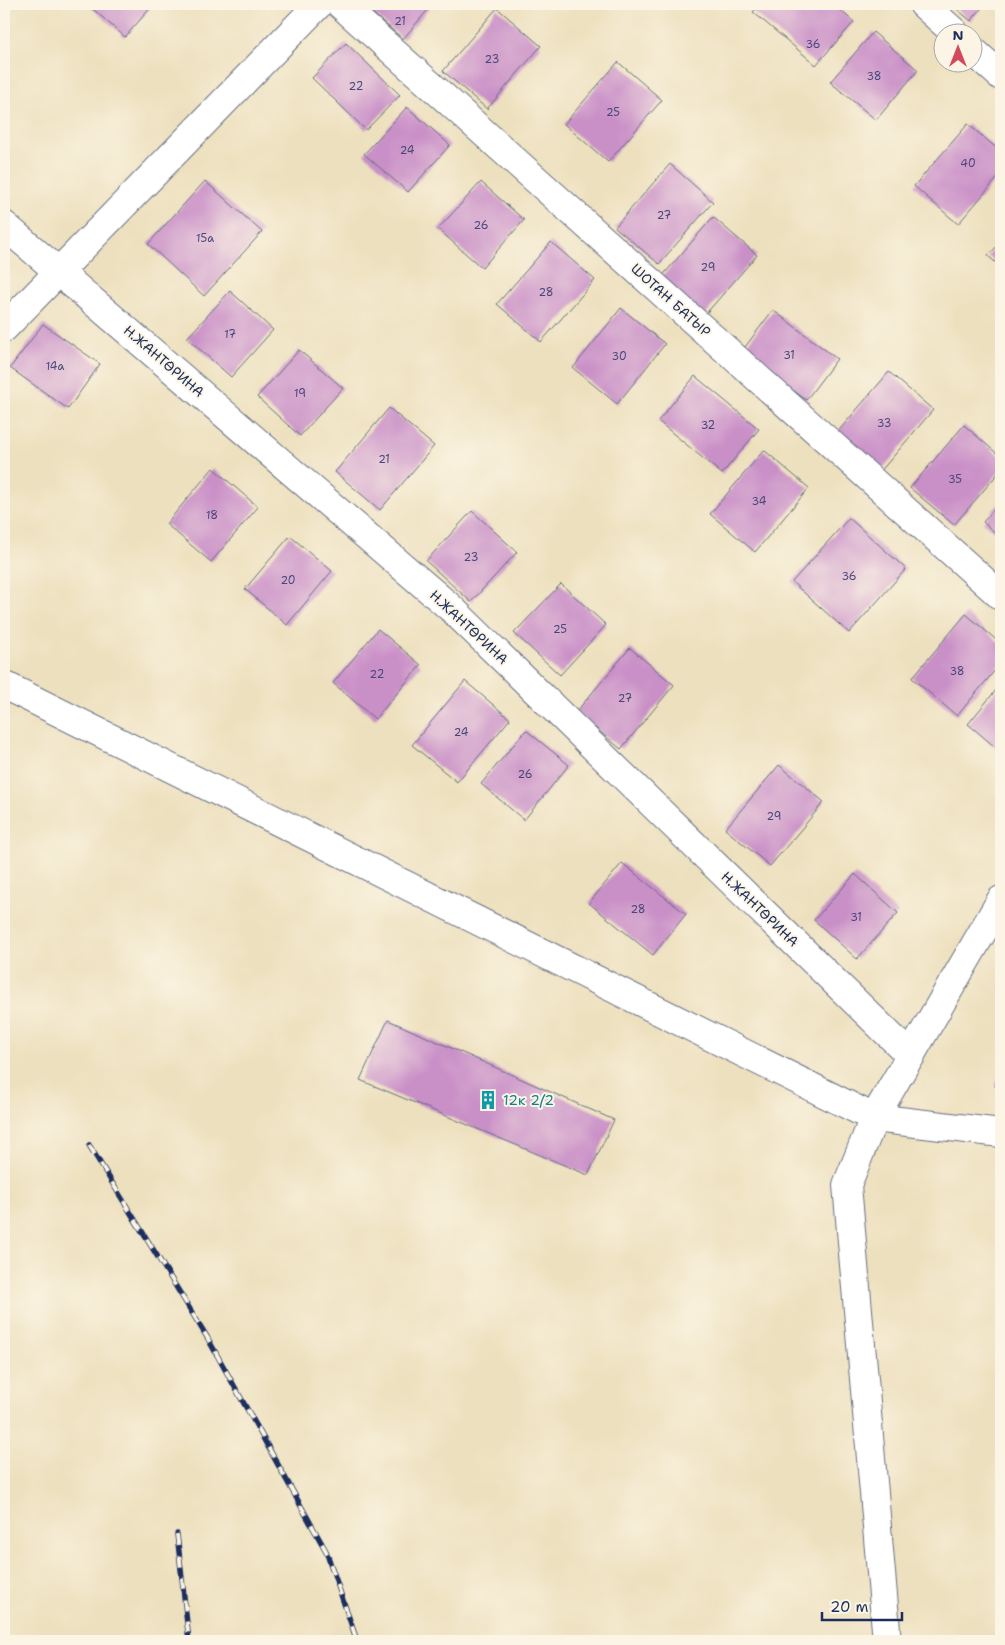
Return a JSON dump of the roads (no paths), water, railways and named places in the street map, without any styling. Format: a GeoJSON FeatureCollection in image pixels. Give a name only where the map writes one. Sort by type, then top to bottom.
{"type":"FeatureCollection","features":[{"type":"Feature","properties":{"kind":"street"},"geometry":{"type":"LineString","coordinates":[[4,328],[320,4]]}},
{"type":"Feature","properties":{"kind":"street","name":"ШОТАН БАТЫР"},"geometry":{"type":"LineString","coordinates":[[340,4],[1001,596]]}},
{"type":"Feature","properties":{"kind":"street"},"geometry":{"type":"LineString","coordinates":[[923,4],[943,22]]}},
{"type":"Feature","properties":{"kind":"street"},"geometry":{"type":"LineString","coordinates":[[982,59],[1001,76]]}},
{"type":"Feature","properties":{"kind":"street","name":"Н.ЖАНТӨРИНА"},"geometry":{"type":"LineString","coordinates":[[4,225],[452,609],[911,1056]]}},
{"type":"Feature","properties":{"kind":"street"},"geometry":{"type":"LineString","coordinates":[[4,685],[874,1118],[1001,1133]]}},
{"type":"Feature","properties":{"kind":"street"},"geometry":{"type":"LineString","coordinates":[[887,1641],[847,1185],[874,1118],[1001,900]]}},
{"type":"Feature","properties":{"kind":"railway"},"geometry":{"type":"LineString","coordinates":[[89,1145],[207,1337],[326,1551],[357,1641]]}},
{"type":"Feature","properties":{"kind":"railway"},"geometry":{"type":"LineString","coordinates":[[177,1534],[189,1641]]}},
{"type":"Feature","properties":{"kind":"place","name":"12к 2/2"},"geometry":{"type":"Point","coordinates":[488,1100]}}]}
